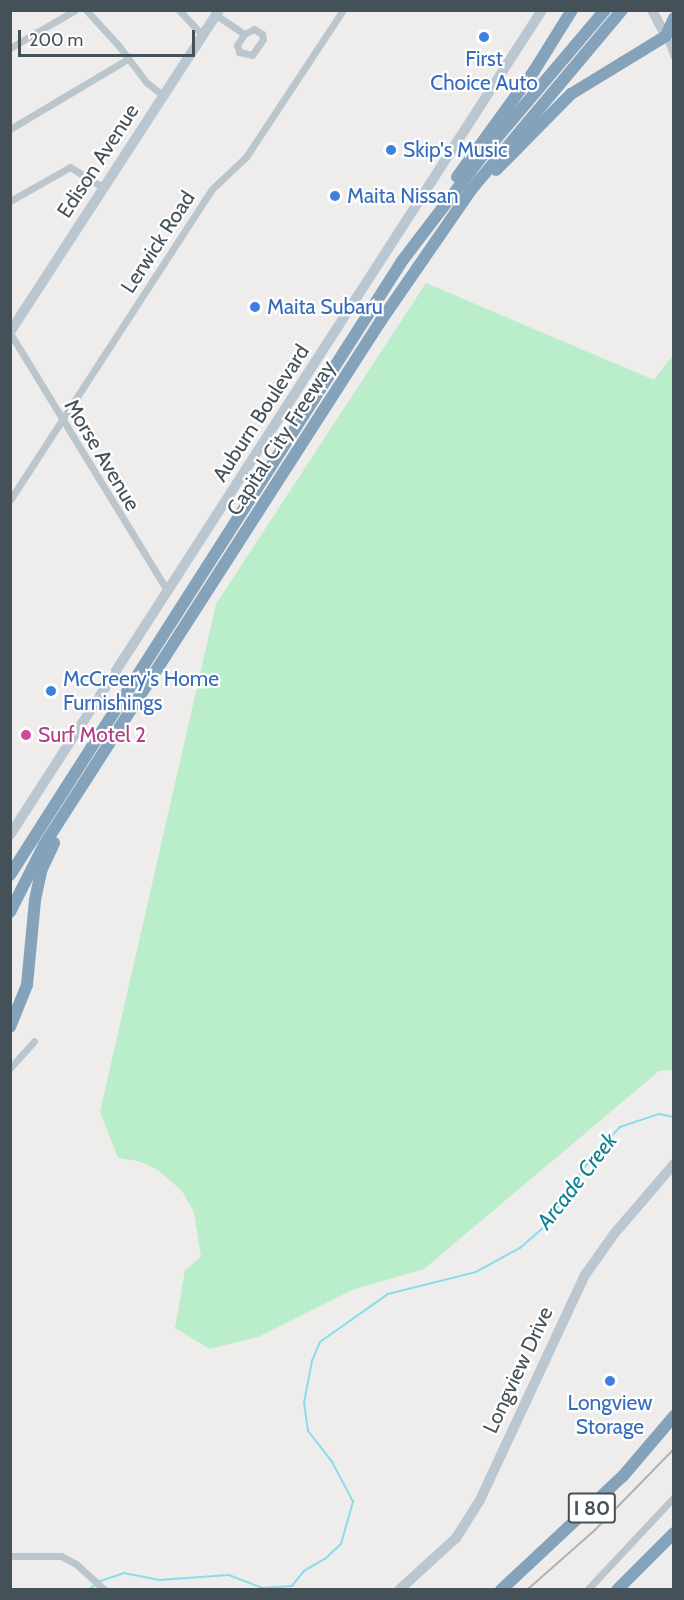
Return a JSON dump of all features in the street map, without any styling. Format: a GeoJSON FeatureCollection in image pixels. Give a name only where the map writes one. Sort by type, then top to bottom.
{"type":"FeatureCollection","features":[{"type":"Feature","properties":{"kind":"highway"},"geometry":{"type":"LineString","coordinates":[[402,261],[572,10]]}},
{"type":"Feature","properties":{"kind":"highway","name":"Capital City Freeway"},"geometry":{"type":"LineString","coordinates":[[12,870],[402,261],[484,154],[605,10]]}},
{"type":"Feature","properties":{"kind":"highway","name":"Capital City Freeway"},"geometry":{"type":"LineString","coordinates":[[10,912],[44,845],[380,322],[471,190],[622,10]]}},
{"type":"Feature","properties":{"kind":"highway"},"geometry":{"type":"LineString","coordinates":[[471,190],[498,168],[571,94],[670,40],[674,18]]}},
{"type":"Feature","properties":{"kind":"highway"},"geometry":{"type":"LineString","coordinates":[[10,1027],[27,985],[41,871],[95,764]]}},
{"type":"Feature","properties":{"kind":"highway","name":"I 80"},"geometry":{"type":"LineString","coordinates":[[501,1590],[615,1484],[674,1416]]}},
{"type":"Feature","properties":{"kind":"highway"},"geometry":{"type":"LineString","coordinates":[[617,1590],[674,1533]]}},
{"type":"Feature","properties":{"kind":"main road","name":"Auburn Boulevard"},"geometry":{"type":"LineString","coordinates":[[10,835],[542,10]]}},
{"type":"Feature","properties":{"kind":"main road"},"geometry":{"type":"LineString","coordinates":[[651,10],[670,40]]}},
{"type":"Feature","properties":{"kind":"main road","name":"Edison Avenue"},"geometry":{"type":"LineString","coordinates":[[10,333],[218,13]]}},
{"type":"Feature","properties":{"kind":"main road","name":"Longview Drive"},"geometry":{"type":"LineString","coordinates":[[399,1590],[456,1538],[480,1500],[575,1293],[614,1234],[674,1164]]}},
{"type":"Feature","properties":{"kind":"street"},"geometry":{"type":"LineString","coordinates":[[10,48],[75,10]]}},
{"type":"Feature","properties":{"kind":"street"},"geometry":{"type":"LineString","coordinates":[[86,10],[146,82],[164,96]]}},
{"type":"Feature","properties":{"kind":"street"},"geometry":{"type":"LineString","coordinates":[[179,10],[203,36]]}},
{"type":"Feature","properties":{"kind":"street","name":"Lerwick Road"},"geometry":{"type":"LineString","coordinates":[[10,500],[212,189],[246,158],[343,10]]}},
{"type":"Feature","properties":{"kind":"street"},"geometry":{"type":"LineString","coordinates":[[218,13],[244,34]]}},
{"type":"Feature","properties":{"kind":"street"},"geometry":{"type":"LineString","coordinates":[[670,40],[674,57]]}},
{"type":"Feature","properties":{"kind":"street"},"geometry":{"type":"LineString","coordinates":[[10,129],[128,59]]}},
{"type":"Feature","properties":{"kind":"street"},"geometry":{"type":"LineString","coordinates":[[10,201],[70,167],[104,188]]}},
{"type":"Feature","properties":{"kind":"street","name":"Morse Avenue"},"geometry":{"type":"LineString","coordinates":[[10,333],[168,592]]}},
{"type":"Feature","properties":{"kind":"street"},"geometry":{"type":"LineString","coordinates":[[10,1068],[34,1041]]}},
{"type":"Feature","properties":{"kind":"street"},"geometry":{"type":"LineString","coordinates":[[587,1590],[674,1497]]}},
{"type":"Feature","properties":{"kind":"street"},"geometry":{"type":"LineString","coordinates":[[10,1556],[53,1554],[84,1570],[105,1590]]}},
{"type":"Feature","properties":{"kind":"green space"},"geometry":{"type":"Polygon","coordinates":[[[426,283],[654,380],[673,355],[673,1070],[659,1071],[424,1269],[352,1290],[258,1337],[210,1349],[175,1328],[185,1270],[201,1257],[194,1212],[182,1191],[158,1170],[138,1161],[118,1158],[100,1112],[216,604],[426,283]]]}},
{"type":"Feature","properties":{"kind":"waterway","name":"Arcade Creek"},"geometry":{"type":"LineString","coordinates":[[98,1582],[124,1573],[159,1580],[229,1575],[263,1588],[292,1586],[304,1571],[325,1559],[341,1544],[353,1502],[332,1462],[308,1431],[304,1403],[312,1361],[320,1342],[388,1294],[476,1272],[520,1248],[546,1225],[591,1158],[620,1127],[659,1114],[674,1117]]}},
{"type":"Feature","properties":{"kind":"waterway","name":"Arcade Creek"},"geometry":{"type":"LineString","coordinates":[[88,1590],[95,1585]]}},
{"type":"Feature","properties":{"kind":"tram line"},"geometry":{"type":"LineString","coordinates":[[527,1590],[595,1530],[674,1449]]}},
{"type":"Feature","properties":{"kind":"place","name":"First Choice Auto"},"geometry":{"type":"Point","coordinates":[484,37]}},
{"type":"Feature","properties":{"kind":"place","name":"Skip's Music"},"geometry":{"type":"Point","coordinates":[391,150]}},
{"type":"Feature","properties":{"kind":"place","name":"Maita Nissan"},"geometry":{"type":"Point","coordinates":[335,196]}},
{"type":"Feature","properties":{"kind":"place","name":"Maita Subaru"},"geometry":{"type":"Point","coordinates":[255,307]}},
{"type":"Feature","properties":{"kind":"place","name":"McCreery's Home Furnishings"},"geometry":{"type":"Point","coordinates":[51,691]}},
{"type":"Feature","properties":{"kind":"place","name":"Surf Motel 2"},"geometry":{"type":"Point","coordinates":[26,735]}},
{"type":"Feature","properties":{"kind":"place","name":"Longview Storage"},"geometry":{"type":"Point","coordinates":[610,1381]}}]}
